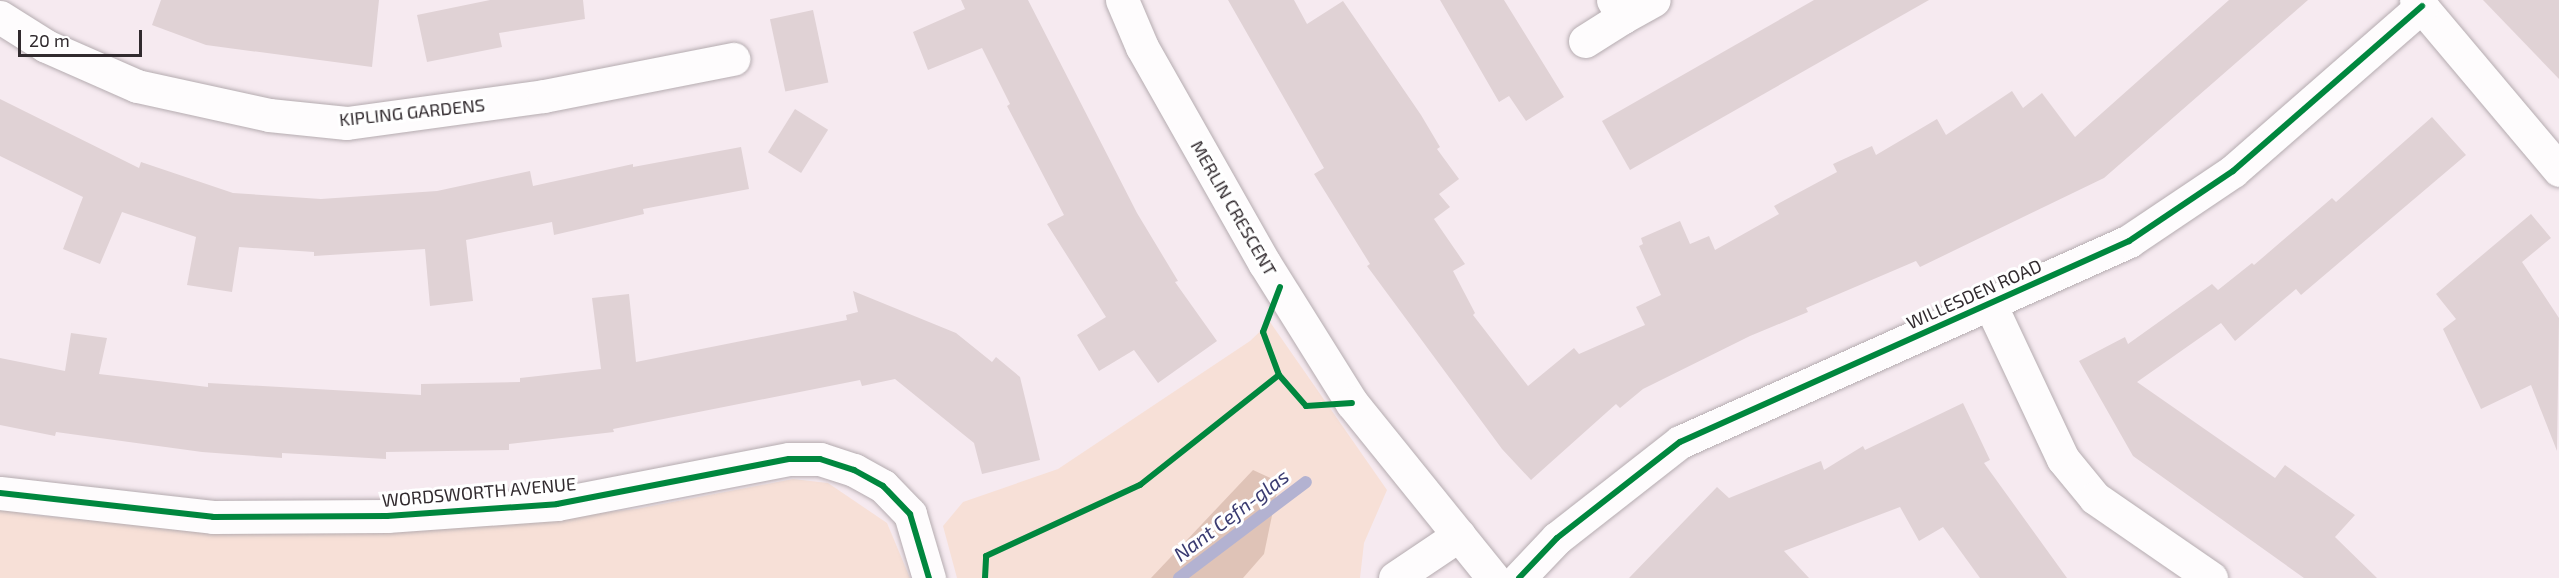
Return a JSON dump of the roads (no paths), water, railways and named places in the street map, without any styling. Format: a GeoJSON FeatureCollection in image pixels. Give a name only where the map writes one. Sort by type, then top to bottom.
{"type":"FeatureCollection","features":[{"type":"Feature","properties":{"kind":"street","name":"MERLIN CRESCENT"},"geometry":{"type":"LineString","coordinates":[[1122,0],[1142,47],[1265,264],[1352,403],[1493,578]]}},
{"type":"Feature","properties":{"kind":"street"},"geometry":{"type":"LineString","coordinates":[[1585,41],[1618,8],[1654,0]]}},
{"type":"Feature","properties":{"kind":"street"},"geometry":{"type":"LineString","coordinates":[[2419,3],[2559,170]]}},
{"type":"Feature","properties":{"kind":"street","name":"WILLESDEN ROAD"},"geometry":{"type":"LineString","coordinates":[[1520,578],[1557,538],[1680,442],[2129,241],[2233,171],[2419,3]]}},
{"type":"Feature","properties":{"kind":"street","name":"KIPLING GARDENS"},"geometry":{"type":"LineString","coordinates":[[0,17],[46,46],[136,86],[269,116],[347,123],[544,96],[733,59]]}},
{"type":"Feature","properties":{"kind":"street"},"geometry":{"type":"LineString","coordinates":[[1989,304],[2063,459],[2095,498],[2211,578]]}},
{"type":"Feature","properties":{"kind":"street","name":"WORDSWORTH AVENUE"},"geometry":{"type":"LineString","coordinates":[[0,493],[213,517],[387,516],[557,504],[789,459],[820,459],[854,470],[883,486],[910,514],[929,578]]}},
{"type":"Feature","properties":{"kind":"street"},"geometry":{"type":"LineString","coordinates":[[1395,578],[1459,535]]}},
{"type":"Feature","properties":{"kind":"waterway","name":"Nant Cefn-glas"},"geometry":{"type":"LineString","coordinates":[[1179,578],[1306,482]]}}]}
